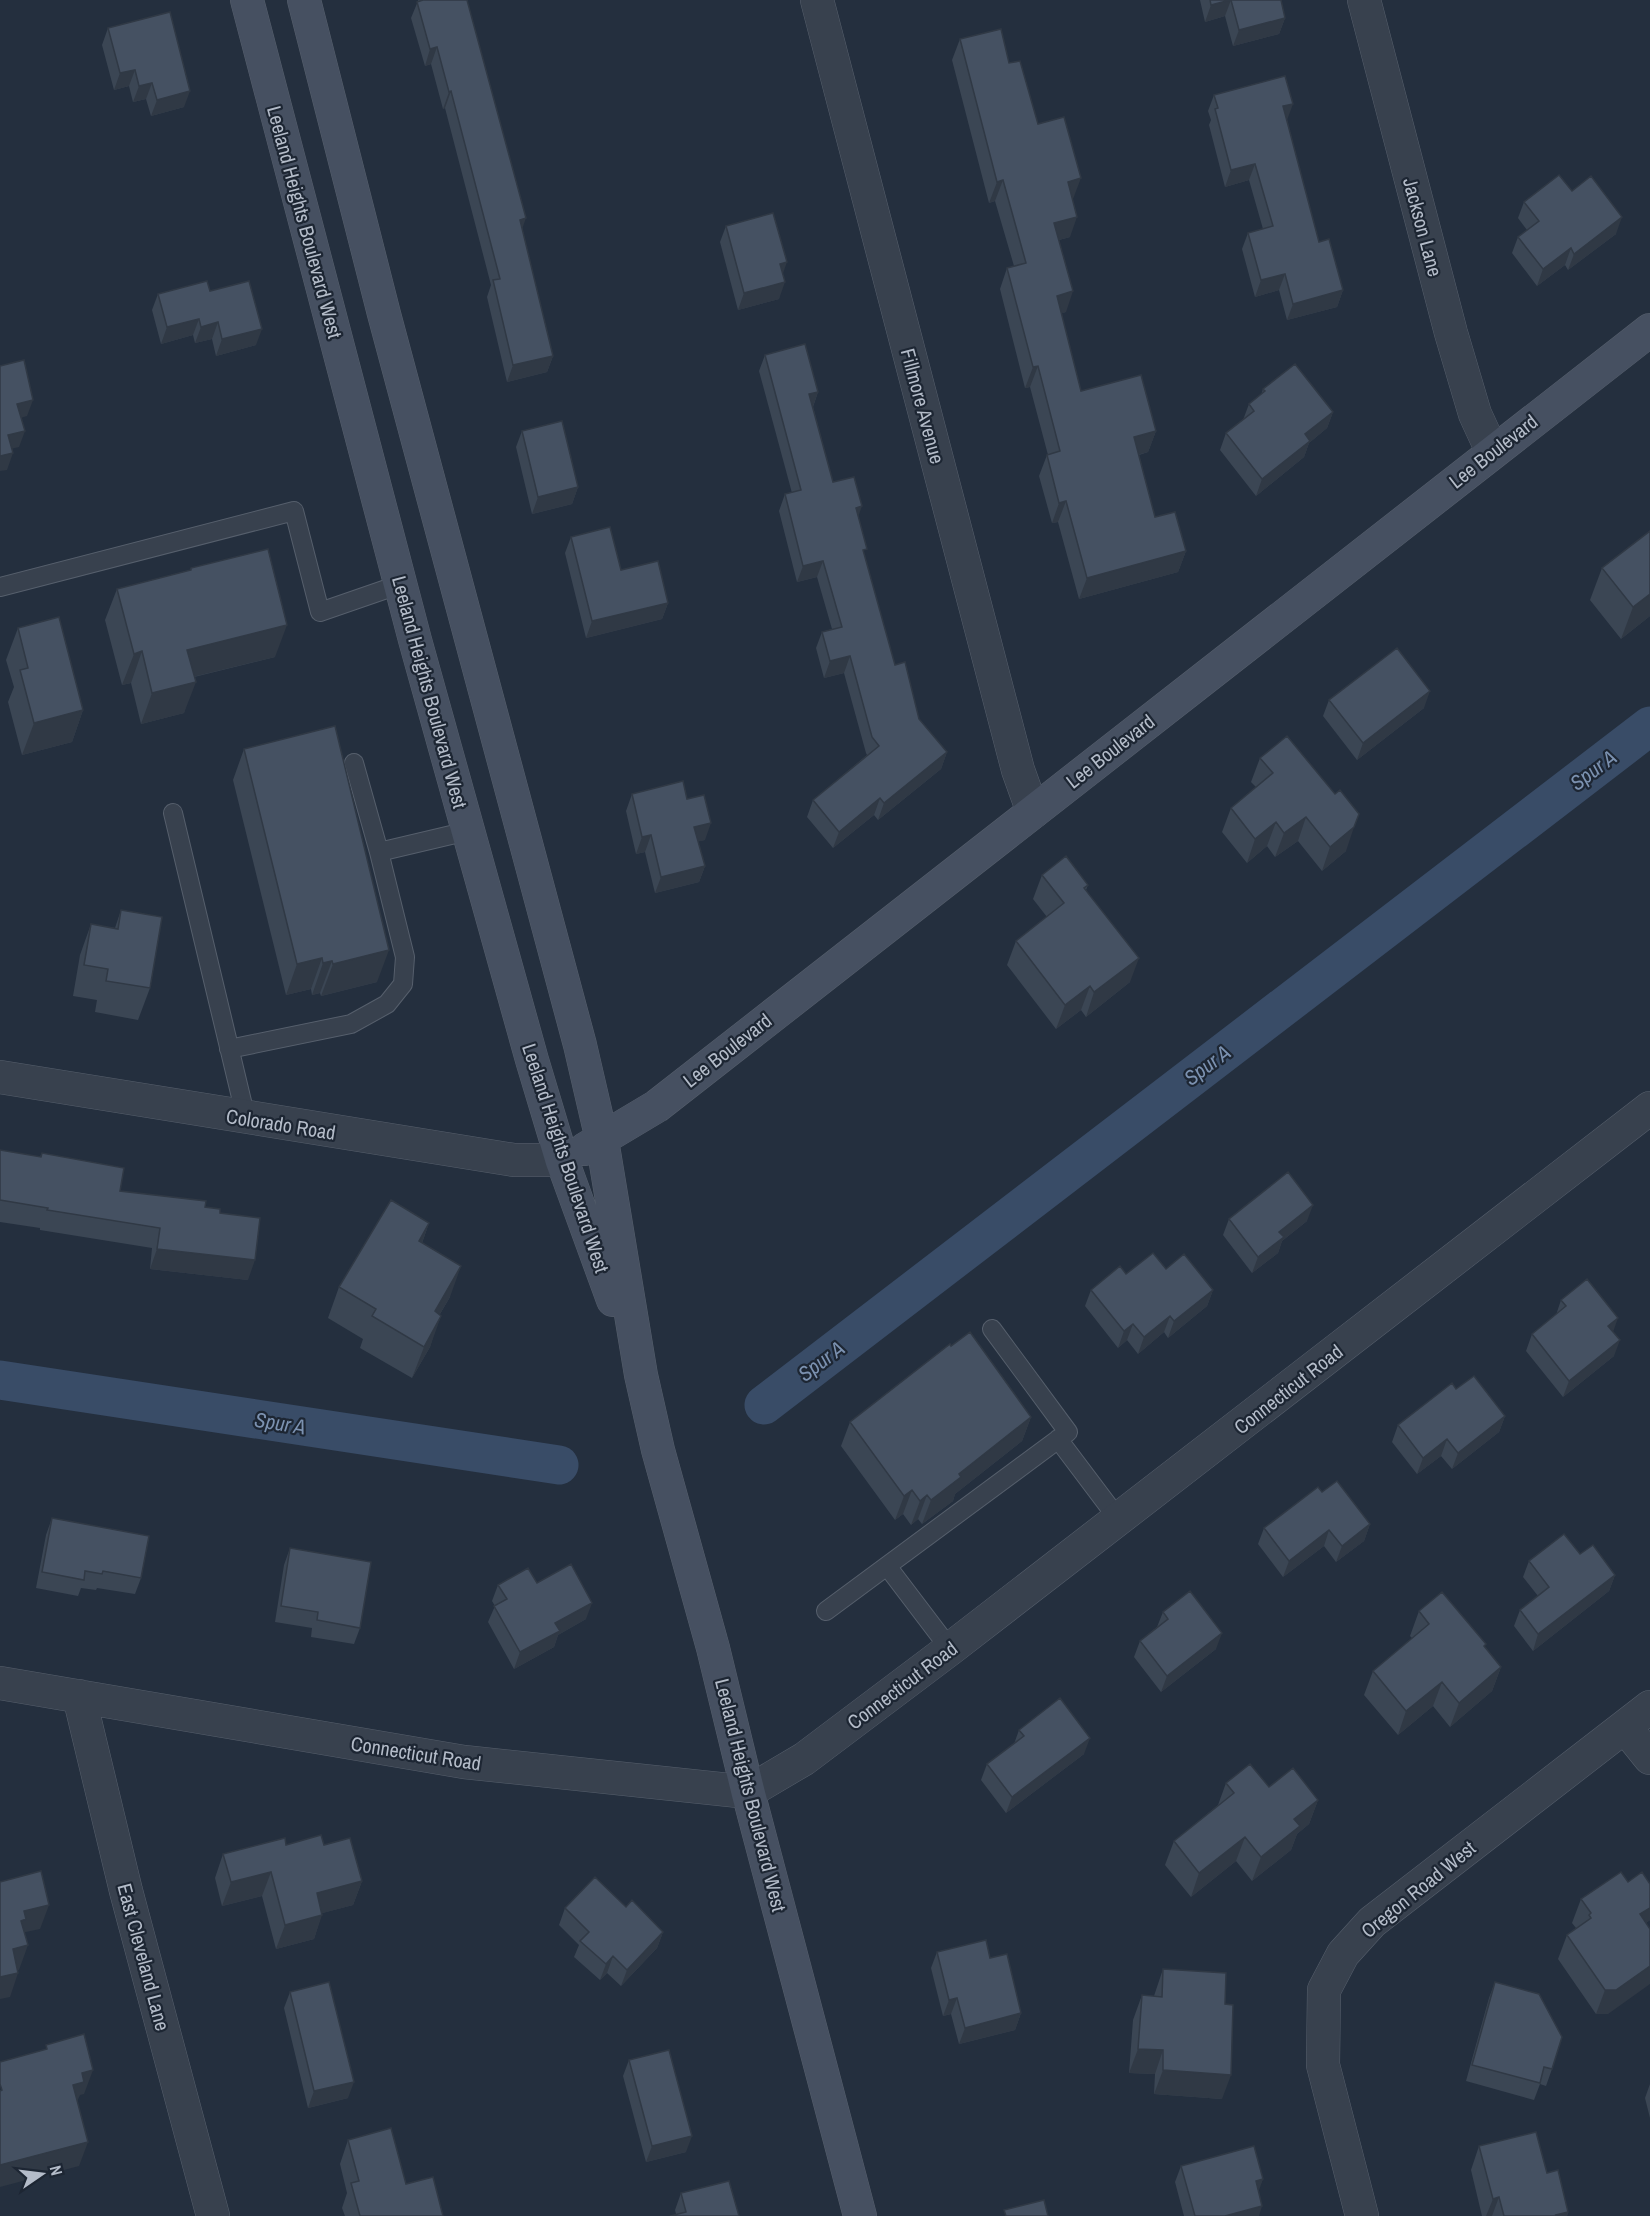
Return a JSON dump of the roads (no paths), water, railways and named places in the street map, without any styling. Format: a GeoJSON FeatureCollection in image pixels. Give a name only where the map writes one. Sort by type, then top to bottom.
{"type":"FeatureCollection","features":[{"type":"Feature","properties":{"kind":"main road","name":"Leeland Heights Boulevard West"},"geometry":{"type":"LineString","coordinates":[[247,0],[400,584],[531,1060],[562,1160],[641,1375]]}},
{"type":"Feature","properties":{"kind":"main road","name":"Leeland Heights Boulevard West"},"geometry":{"type":"LineString","coordinates":[[304,0],[387,325],[580,1045],[602,1140],[641,1375],[658,1450],[713,1648],[748,1792],[860,2216]]}},
{"type":"Feature","properties":{"kind":"main road","name":"Lee Boulevard"},"geometry":{"type":"LineString","coordinates":[[562,1160],[602,1140],[657,1106],[1492,451],[1650,330]]}},
{"type":"Feature","properties":{"kind":"street","name":"Fillmore Avenue"},"geometry":{"type":"LineString","coordinates":[[817,0],[1018,770],[1033,812]]}},
{"type":"Feature","properties":{"kind":"street","name":"Jackson Lane"},"geometry":{"type":"LineString","coordinates":[[1364,0],[1451,333],[1475,414],[1492,451]]}},
{"type":"Feature","properties":{"kind":"street","name":"Colorado Road"},"geometry":{"type":"LineString","coordinates":[[1,1073],[246,1118],[514,1160],[562,1160]]}},
{"type":"Feature","properties":{"kind":"street","name":"Connecticut Road"},"geometry":{"type":"LineString","coordinates":[[0,1683],[464,1762],[748,1792],[804,1759],[950,1649],[1650,1108]]}},
{"type":"Feature","properties":{"kind":"street","name":"East Cleveland Lane"},"geometry":{"type":"LineString","coordinates":[[79,1696],[126,1891],[213,2216]]}},
{"type":"Feature","properties":{"kind":"street","name":"Oregon Road West"},"geometry":{"type":"LineString","coordinates":[[1362,2216],[1323,2065],[1324,1990],[1342,1954],[1372,1922],[1650,1707]]}},
{"type":"Feature","properties":{"kind":"street"},"geometry":{"type":"LineString","coordinates":[[1625,1726],[1650,1758]]}},
{"type":"Feature","properties":{"kind":"lane"},"geometry":{"type":"LineString","coordinates":[[0,587],[294,511],[320,612],[400,584]]}},
{"type":"Feature","properties":{"kind":"lane"},"geometry":{"type":"LineString","coordinates":[[229,1049],[351,1024],[387,1004],[403,984],[405,957],[354,763]]}},
{"type":"Feature","properties":{"kind":"lane"},"geometry":{"type":"LineString","coordinates":[[172,813],[246,1118]]}},
{"type":"Feature","properties":{"kind":"lane"},"geometry":{"type":"LineString","coordinates":[[379,852],[468,831]]}},
{"type":"Feature","properties":{"kind":"lane"},"geometry":{"type":"LineString","coordinates":[[826,1611],[1068,1432],[992,1329]]}},
{"type":"Feature","properties":{"kind":"lane"},"geometry":{"type":"LineString","coordinates":[[1058,1439],[1119,1520]]}},
{"type":"Feature","properties":{"kind":"lane"},"geometry":{"type":"LineString","coordinates":[[887,1566],[950,1649]]}},
{"type":"Feature","properties":{"kind":"waterway","name":"Spur A"},"geometry":{"type":"LineString","coordinates":[[764,1405],[1650,726]]}},
{"type":"Feature","properties":{"kind":"waterway","name":"Spur A"},"geometry":{"type":"LineString","coordinates":[[0,1380],[559,1465]]}}]}
